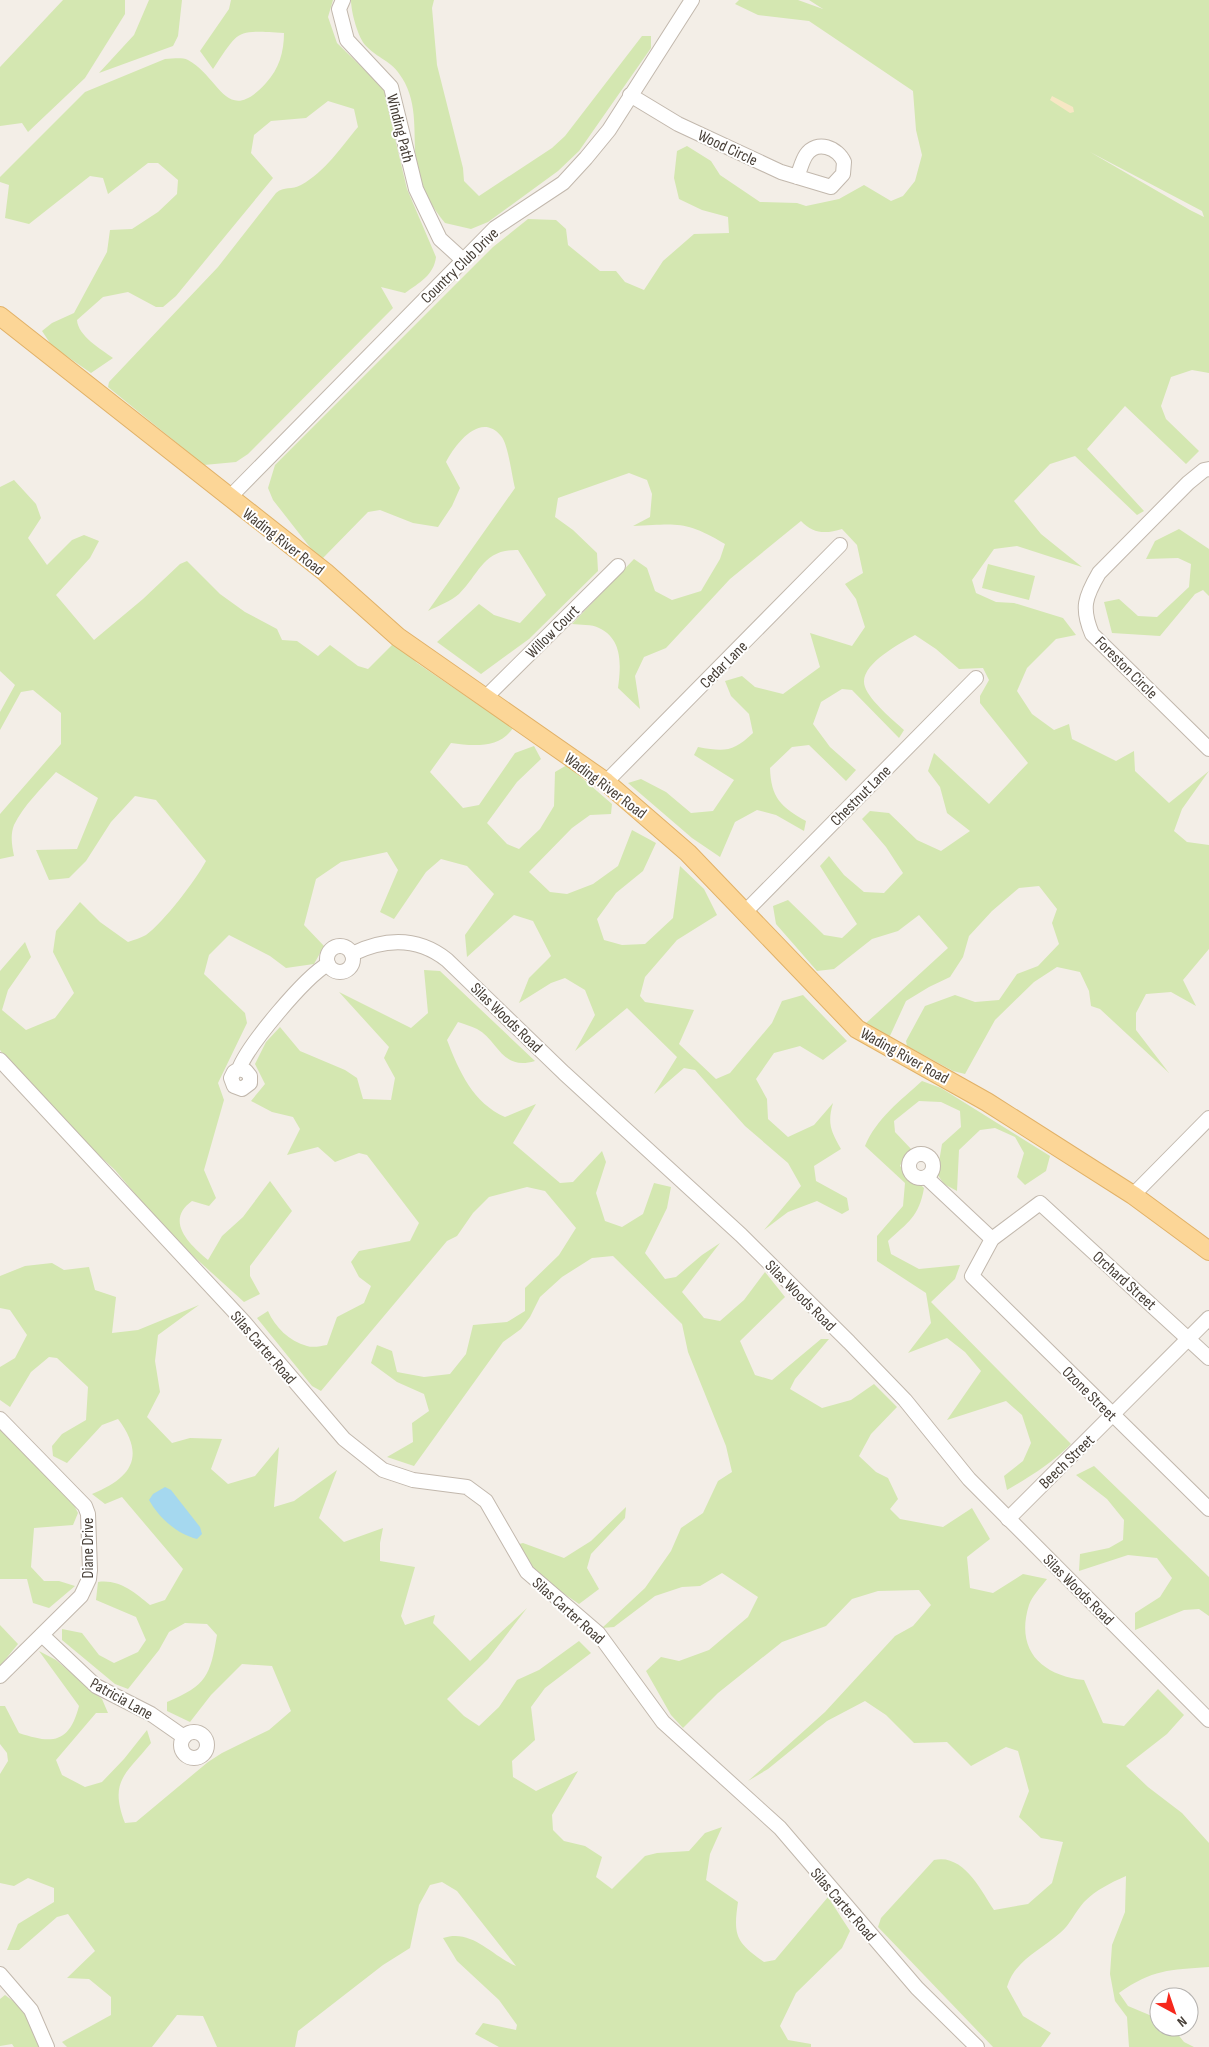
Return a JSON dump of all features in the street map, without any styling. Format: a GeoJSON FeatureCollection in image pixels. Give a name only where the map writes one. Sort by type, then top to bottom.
{"type":"FeatureCollection","features":[{"type":"Feature","properties":{"kind":"main road","name":"Wading River Road"},"geometry":{"type":"LineString","coordinates":[[0,316],[325,572],[398,636],[606,782],[688,853],[857,1029],[987,1102],[1133,1195],[1209,1250]]}},
{"type":"Feature","properties":{"kind":"street","name":"Winding Path"},"geometry":{"type":"LineString","coordinates":[[344,0],[339,9],[347,40],[391,87],[416,188],[440,239],[463,260]]}},
{"type":"Feature","properties":{"kind":"street","name":"Country Club Drive"},"geometry":{"type":"LineString","coordinates":[[229,498],[495,228],[563,183],[609,130],[692,0]]}},
{"type":"Feature","properties":{"kind":"street","name":"Wood Circle"},"geometry":{"type":"LineString","coordinates":[[630,95],[678,124],[781,172],[797,177],[831,186],[838,182],[845,168],[844,162],[839,153],[829,147],[810,150],[797,177]]}},
{"type":"Feature","properties":{"kind":"street","name":"Foreston Circle"},"geometry":{"type":"LineString","coordinates":[[1209,469],[1204,470],[1188,483],[1099,573],[1085,603],[1086,620],[1092,634],[1209,748]]}},
{"type":"Feature","properties":{"kind":"street","name":"Cedar Lane"},"geometry":{"type":"LineString","coordinates":[[606,782],[840,545]]}},
{"type":"Feature","properties":{"kind":"street","name":"Willow Court"},"geometry":{"type":"LineString","coordinates":[[486,697],[618,566]]}},
{"type":"Feature","properties":{"kind":"street","name":"Chestnut Lane"},"geometry":{"type":"LineString","coordinates":[[744,912],[976,678]]}},
{"type":"Feature","properties":{"kind":"street","name":"Silas Woods Road"},"geometry":{"type":"LineString","coordinates":[[239,1069],[247,1050],[309,978],[328,964],[335,971],[344,971],[352,962],[352,954],[377,944],[405,942],[435,950],[448,960],[564,1073],[741,1235],[836,1329],[905,1400],[969,1479],[1209,1720]]}},
{"type":"Feature","properties":{"kind":"street","name":"Silas Carter Road"},"geometry":{"type":"LineString","coordinates":[[0,1060],[244,1322],[344,1439],[383,1470],[414,1480],[467,1487],[486,1501],[528,1572],[598,1633],[664,1722],[780,1828],[917,1988],[977,2047]]}},
{"type":"Feature","properties":{"kind":"street"},"geometry":{"type":"LineString","coordinates":[[1133,1195],[1209,1118]]}},
{"type":"Feature","properties":{"kind":"street"},"geometry":{"type":"LineString","coordinates":[[927,1178],[992,1239]]}},
{"type":"Feature","properties":{"kind":"street","name":"Orchard Street"},"geometry":{"type":"LineString","coordinates":[[992,1239],[1040,1203],[1209,1358]]}},
{"type":"Feature","properties":{"kind":"street","name":"Ozone Street"},"geometry":{"type":"LineString","coordinates":[[992,1239],[972,1276],[1209,1510]]}},
{"type":"Feature","properties":{"kind":"street","name":"Beech Street"},"geometry":{"type":"LineString","coordinates":[[1008,1519],[1209,1318]]}},
{"type":"Feature","properties":{"kind":"street","name":"Diane Drive"},"geometry":{"type":"LineString","coordinates":[[0,1419],[79,1497],[88,1514],[90,1570],[86,1589],[0,1676]]}},
{"type":"Feature","properties":{"kind":"street","name":"Patricia Lane"},"geometry":{"type":"LineString","coordinates":[[42,1635],[96,1686],[151,1714],[184,1737]]}},
{"type":"Feature","properties":{"kind":"street"},"geometry":{"type":"LineString","coordinates":[[0,1974],[27,2004],[38,2022],[47,2047]]}},
{"type":"Feature","properties":{"kind":"green space"},"geometry":{"type":"Polygon","coordinates":[[[63,0],[125,0],[125,14],[85,78],[28,132],[22,123],[0,126],[0,67],[63,0]]]}},
{"type":"Feature","properties":{"kind":"green space"},"geometry":{"type":"Polygon","coordinates":[[[149,0],[182,0],[178,36],[173,46],[99,73],[134,35],[149,0]]]}},
{"type":"Feature","properties":{"kind":"green space"},"geometry":{"type":"Polygon","coordinates":[[[231,0],[333,0],[328,17],[337,43],[381,86],[388,97],[389,113],[407,189],[436,257],[429,274],[405,293],[381,287],[393,308],[248,454],[236,462],[204,465],[108,387],[109,382],[218,267],[276,193],[310,180],[332,159],[358,127],[354,109],[328,101],[306,118],[271,121],[254,135],[251,153],[273,178],[176,296],[163,307],[156,307],[128,292],[103,297],[77,320],[78,326],[86,337],[113,358],[91,373],[52,346],[42,331],[52,323],[74,313],[107,252],[110,230],[132,229],[158,212],[177,194],[178,180],[158,163],[148,163],[108,194],[103,178],[90,176],[29,224],[5,218],[9,185],[0,182],[0,177],[85,92],[165,59],[180,58],[188,60],[232,100],[241,100],[252,95],[271,78],[282,53],[284,33],[256,32],[240,35],[234,39],[213,69],[200,51],[229,9],[231,0]]]}},
{"type":"Feature","properties":{"kind":"green space"},"geometry":{"type":"Polygon","coordinates":[[[351,0],[434,0],[432,8],[437,65],[463,168],[464,181],[479,196],[552,148],[565,136],[642,36],[651,36],[651,48],[579,151],[558,171],[488,222],[471,229],[445,223],[428,198],[421,184],[417,169],[414,115],[405,83],[396,69],[363,42],[352,11],[351,0]]]}},
{"type":"Feature","properties":{"kind":"green space"},"geometry":{"type":"Polygon","coordinates":[[[739,0],[798,0],[823,9],[809,0],[1209,0],[1209,373],[1192,370],[1171,377],[1161,406],[1166,419],[1199,451],[1186,464],[1125,406],[1087,449],[1144,511],[1137,515],[1075,456],[1050,464],[1014,501],[1041,534],[1082,567],[1017,546],[994,549],[972,580],[976,593],[996,602],[1014,603],[1063,618],[1076,635],[1056,639],[1027,668],[1017,691],[1032,714],[1054,730],[1069,724],[1072,739],[1116,761],[1134,751],[1135,771],[1169,803],[1209,771],[1182,809],[1174,831],[1187,842],[1209,845],[1209,949],[1183,980],[1196,1006],[1171,992],[1146,994],[1136,1013],[1136,1030],[1169,1073],[1100,1009],[1091,1006],[1089,991],[1080,972],[1057,967],[1034,982],[995,1020],[965,1074],[953,1071],[907,1046],[906,1041],[925,1006],[955,995],[975,1002],[999,1000],[1017,974],[1038,966],[1059,944],[1052,923],[1057,909],[1039,886],[1019,888],[992,911],[969,936],[963,957],[950,977],[906,1001],[889,1038],[865,1024],[948,948],[919,915],[898,931],[872,939],[834,969],[817,971],[776,924],[773,906],[788,900],[824,935],[842,938],[857,924],[820,866],[829,856],[844,875],[864,892],[884,893],[903,873],[886,847],[862,819],[870,811],[889,813],[917,840],[941,851],[970,831],[947,813],[940,787],[928,771],[934,753],[989,804],[1028,763],[980,703],[980,696],[989,680],[983,668],[959,669],[936,649],[915,635],[881,656],[867,671],[864,679],[865,687],[877,704],[904,730],[899,738],[852,690],[842,689],[821,702],[813,724],[830,747],[856,770],[846,781],[809,745],[792,747],[770,768],[775,794],[784,806],[806,821],[804,831],[776,815],[757,810],[735,822],[720,857],[692,838],[628,783],[641,779],[666,792],[691,813],[713,811],[734,780],[694,755],[698,747],[715,750],[728,749],[740,744],[753,733],[749,714],[731,696],[725,681],[742,676],[755,687],[783,694],[820,667],[810,633],[852,646],[865,627],[856,599],[845,584],[863,573],[857,545],[842,529],[820,532],[815,531],[801,521],[730,579],[666,648],[644,657],[635,676],[640,709],[618,688],[620,662],[613,639],[596,627],[572,624],[634,559],[647,568],[655,591],[672,600],[701,591],[720,559],[725,544],[700,531],[680,525],[633,526],[650,517],[652,494],[647,480],[629,473],[558,498],[555,517],[573,530],[597,553],[598,571],[529,639],[481,674],[437,642],[479,604],[494,615],[520,623],[546,595],[518,550],[506,551],[489,558],[456,597],[428,611],[515,488],[508,453],[501,436],[493,429],[485,427],[469,433],[455,447],[446,462],[460,488],[452,506],[438,527],[413,523],[380,510],[368,512],[323,558],[316,555],[273,500],[268,488],[275,465],[493,247],[528,219],[556,220],[566,229],[568,245],[600,271],[616,271],[625,282],[644,290],[663,261],[694,234],[729,233],[728,217],[702,210],[679,199],[674,178],[677,151],[687,146],[711,161],[720,175],[760,202],[797,203],[806,206],[839,199],[864,185],[891,201],[903,196],[915,181],[922,155],[916,130],[913,91],[809,21],[758,15],[735,4],[739,0]],[[1090,152],[1204,217],[1202,211],[1090,152]]]}},
{"type":"Feature","properties":{"kind":"green space"},"geometry":{"type":"Polygon","coordinates":[[[14,480],[36,504],[41,518],[28,538],[47,565],[72,540],[84,535],[99,541],[90,558],[56,595],[94,640],[143,599],[180,564],[187,561],[220,594],[245,612],[277,629],[282,640],[297,641],[318,656],[330,645],[358,666],[368,669],[393,644],[398,643],[417,663],[513,728],[507,735],[493,743],[468,745],[451,743],[430,772],[463,808],[479,805],[515,753],[534,746],[541,759],[517,782],[487,823],[507,844],[519,849],[540,829],[554,806],[555,772],[567,765],[612,804],[611,814],[590,815],[572,828],[529,872],[550,892],[567,894],[593,884],[618,866],[632,830],[656,843],[643,871],[616,893],[597,919],[604,940],[622,945],[645,944],[673,918],[680,866],[704,889],[717,915],[677,940],[645,977],[640,996],[645,1002],[694,1010],[679,1044],[716,1079],[730,1073],[772,1023],[782,1001],[803,995],[847,1041],[823,1060],[800,1046],[774,1053],[756,1079],[767,1099],[768,1119],[788,1137],[814,1125],[833,1103],[830,1122],[841,1149],[814,1166],[816,1181],[847,1198],[849,1210],[842,1214],[817,1201],[788,1212],[764,1230],[801,1186],[788,1163],[745,1126],[695,1070],[684,1068],[654,1094],[677,1057],[627,1008],[575,1051],[595,1015],[585,990],[565,978],[551,983],[519,1003],[529,978],[551,956],[533,921],[514,915],[467,957],[465,935],[494,894],[467,866],[441,859],[426,872],[394,919],[380,912],[398,870],[387,852],[341,862],[316,879],[304,925],[324,946],[314,964],[286,968],[270,956],[229,935],[209,955],[204,974],[245,1013],[247,1023],[218,1083],[224,1100],[204,1170],[216,1198],[209,1206],[192,1201],[184,1209],[180,1217],[180,1225],[188,1240],[208,1260],[222,1236],[243,1217],[270,1181],[292,1211],[250,1266],[250,1276],[260,1294],[244,1302],[191,1254],[152,1214],[115,1170],[29,1091],[0,1050],[0,971],[25,942],[31,957],[8,990],[2,1010],[26,1030],[55,1018],[74,993],[53,952],[56,931],[80,902],[100,922],[128,942],[146,935],[161,921],[187,890],[206,861],[156,800],[135,796],[111,822],[86,861],[69,878],[49,880],[36,850],[77,849],[98,798],[56,772],[28,804],[14,825],[12,844],[14,856],[0,859],[0,814],[61,744],[61,713],[33,690],[21,692],[0,730],[0,712],[15,685],[0,671],[0,487],[14,480]]]}},
{"type":"Feature","properties":{"kind":"green space"},"geometry":{"type":"Polygon","coordinates":[[[1179,529],[1209,549],[1209,596],[1203,590],[1195,594],[1160,636],[1112,633],[1104,602],[1119,599],[1138,616],[1157,617],[1189,587],[1191,564],[1178,558],[1146,559],[1155,541],[1179,529]]]}},
{"type":"Feature","properties":{"kind":"green space"},"geometry":{"type":"Polygon","coordinates":[[[988,564],[1035,576],[1029,600],[982,588],[988,564]]]}},
{"type":"Feature","properties":{"kind":"green space"},"geometry":{"type":"Polygon","coordinates":[[[424,970],[440,971],[535,1061],[515,1062],[502,1053],[484,1034],[475,1028],[458,1022],[447,1040],[468,1085],[494,1111],[505,1117],[536,1104],[513,1143],[560,1183],[573,1182],[602,1151],[606,1162],[596,1193],[605,1221],[622,1227],[643,1214],[654,1183],[671,1187],[667,1208],[645,1253],[665,1279],[676,1277],[702,1255],[720,1243],[682,1292],[704,1318],[720,1321],[744,1300],[765,1272],[785,1297],[740,1341],[755,1375],[772,1380],[821,1339],[829,1339],[795,1379],[790,1389],[822,1408],[851,1400],[874,1384],[897,1407],[871,1434],[859,1456],[876,1472],[888,1478],[898,1499],[890,1509],[900,1519],[943,1527],[972,1508],[990,1539],[967,1557],[970,1588],[993,1593],[1023,1574],[1047,1579],[1034,1595],[1029,1605],[1026,1635],[1029,1647],[1035,1658],[1044,1666],[1069,1677],[1084,1680],[1103,1723],[1124,1726],[1158,1689],[1184,1715],[1167,1734],[1126,1766],[1148,1787],[1182,1813],[1209,1843],[1209,1967],[1162,1972],[1142,1979],[1119,1993],[1128,2006],[1149,2015],[1149,2037],[1180,2037],[1184,2042],[1194,2047],[1129,2047],[1127,2017],[1115,2001],[1110,1974],[1112,1945],[1125,1912],[1126,1876],[1093,1894],[1081,1906],[1064,1930],[1029,1956],[1011,1978],[1007,1987],[1023,2016],[1051,2033],[1041,2047],[993,2047],[878,1927],[881,1918],[934,1860],[944,1859],[962,1867],[977,1884],[994,1910],[1028,1904],[1052,1883],[1063,1842],[1041,1838],[1019,1817],[1029,1791],[1018,1751],[1006,1747],[971,1766],[947,1742],[914,1743],[886,1715],[865,1701],[827,1721],[768,1769],[748,1781],[825,1712],[895,1636],[913,1626],[931,1605],[919,1590],[878,1591],[852,1599],[826,1626],[782,1642],[718,1693],[683,1728],[671,1715],[646,1671],[661,1657],[679,1661],[709,1650],[748,1617],[758,1597],[722,1573],[700,1586],[682,1587],[655,1596],[614,1627],[602,1628],[645,1588],[671,1551],[681,1528],[703,1513],[718,1481],[732,1472],[726,1446],[688,1352],[682,1324],[613,1256],[592,1258],[562,1277],[540,1297],[530,1317],[521,1329],[503,1342],[414,1466],[387,1457],[413,1442],[412,1423],[429,1411],[424,1394],[397,1382],[371,1363],[377,1345],[392,1351],[397,1372],[424,1377],[450,1374],[466,1354],[473,1325],[507,1322],[525,1311],[525,1288],[559,1255],[576,1228],[545,1191],[527,1187],[489,1197],[473,1213],[457,1236],[447,1241],[321,1391],[312,1386],[257,1318],[268,1311],[279,1328],[294,1341],[309,1347],[327,1345],[337,1317],[364,1303],[371,1286],[359,1277],[351,1262],[359,1251],[410,1241],[419,1223],[367,1155],[359,1153],[335,1162],[318,1147],[287,1155],[300,1129],[293,1117],[272,1112],[251,1101],[265,1084],[255,1064],[266,1042],[280,1027],[300,1051],[345,1070],[357,1078],[363,1099],[391,1100],[395,1078],[384,1058],[389,1047],[339,992],[411,1028],[428,1013],[424,970]]]}},
{"type":"Feature","properties":{"kind":"green space"},"geometry":{"type":"Polygon","coordinates":[[[922,1081],[941,1088],[1050,1156],[1046,1171],[1025,1185],[1017,1177],[1024,1153],[1015,1137],[995,1128],[980,1130],[959,1150],[957,1191],[944,1184],[937,1174],[942,1144],[961,1127],[960,1111],[941,1102],[919,1101],[894,1121],[895,1132],[912,1150],[905,1155],[900,1166],[924,1188],[916,1213],[888,1241],[891,1254],[919,1269],[960,1265],[955,1279],[931,1302],[1071,1444],[1041,1469],[1007,1490],[1004,1476],[1023,1461],[1031,1443],[1022,1415],[1006,1401],[947,1420],[981,1371],[965,1352],[947,1338],[908,1353],[931,1323],[926,1293],[877,1261],[877,1236],[903,1206],[905,1183],[865,1146],[882,1119],[922,1081]]]}},
{"type":"Feature","properties":{"kind":"green space"},"geometry":{"type":"Polygon","coordinates":[[[52,1263],[64,1270],[89,1267],[95,1290],[116,1297],[112,1333],[138,1330],[199,1305],[158,1335],[155,1361],[160,1392],[147,1417],[172,1443],[190,1438],[222,1439],[211,1469],[228,1484],[255,1476],[279,1447],[274,1507],[294,1501],[337,1470],[319,1518],[344,1542],[383,1528],[380,1543],[380,1561],[415,1567],[401,1616],[405,1625],[435,1615],[433,1623],[470,1661],[527,1608],[488,1659],[447,1699],[464,1716],[479,1726],[499,1707],[517,1680],[539,1670],[579,1641],[591,1653],[545,1688],[531,1707],[535,1740],[512,1761],[513,1777],[536,1791],[578,1771],[552,1815],[553,1830],[564,1841],[585,1846],[602,1857],[596,1877],[612,1889],[645,1856],[657,1853],[689,1851],[705,1833],[722,1827],[710,1854],[706,1880],[738,1902],[736,1923],[739,1937],[747,1949],[764,1962],[775,1960],[828,1897],[850,1931],[842,1948],[796,1993],[780,2026],[788,2040],[811,2044],[811,2047],[499,2047],[475,2034],[483,2023],[516,2030],[517,2025],[499,2000],[457,1961],[443,1938],[453,1936],[473,1940],[516,1966],[457,1891],[442,1882],[430,1885],[419,1905],[410,1948],[383,1965],[298,2031],[295,2047],[217,2047],[203,2016],[177,2015],[152,2047],[67,2047],[62,2042],[111,2015],[111,1997],[89,1979],[67,1978],[95,1951],[68,1914],[57,1917],[19,1950],[7,1950],[18,1924],[54,1902],[54,1888],[28,1878],[14,1886],[0,1883],[0,1774],[8,1761],[7,1753],[0,1744],[0,1706],[5,1706],[19,1733],[31,1737],[41,1739],[58,1738],[70,1728],[79,1706],[39,1651],[56,1660],[102,1699],[108,1713],[96,1713],[56,1760],[62,1775],[85,1787],[102,1782],[124,1759],[147,1730],[151,1743],[127,1771],[119,1788],[120,1809],[125,1823],[136,1822],[208,1762],[269,1730],[291,1711],[272,1666],[242,1664],[211,1695],[190,1722],[167,1711],[167,1702],[199,1684],[209,1670],[217,1635],[207,1624],[185,1623],[169,1632],[159,1650],[128,1689],[115,1684],[62,1640],[62,1629],[82,1633],[99,1655],[114,1663],[138,1652],[146,1640],[136,1617],[96,1600],[98,1582],[113,1582],[132,1591],[150,1605],[165,1600],[183,1569],[122,1497],[105,1504],[92,1494],[117,1481],[130,1464],[133,1455],[131,1444],[127,1432],[118,1419],[102,1425],[67,1463],[53,1456],[52,1446],[62,1434],[86,1420],[88,1387],[57,1358],[49,1357],[31,1372],[10,1407],[0,1400],[0,1367],[15,1358],[27,1335],[10,1310],[0,1308],[0,1276],[25,1266],[52,1263]]]}},
{"type":"Feature","properties":{"kind":"green space"},"geometry":{"type":"Polygon","coordinates":[[[0,1429],[70,1497],[78,1513],[73,1525],[34,1528],[31,1567],[44,1581],[59,1581],[75,1586],[49,1608],[33,1603],[27,1579],[0,1579],[0,1429]]]}},
{"type":"Feature","properties":{"kind":"green space"},"geometry":{"type":"Polygon","coordinates":[[[1094,1466],[1209,1577],[1209,1616],[1199,1609],[1184,1610],[1135,1630],[1135,1613],[1160,1597],[1172,1578],[1157,1558],[1128,1555],[1079,1571],[1080,1554],[1109,1548],[1123,1540],[1124,1520],[1107,1499],[1076,1475],[1094,1466]]]}},
{"type":"Feature","properties":{"kind":"green space"},"geometry":{"type":"Polygon","coordinates":[[[626,1507],[625,1518],[591,1554],[587,1568],[599,1589],[579,1604],[534,1573],[519,1544],[523,1543],[564,1558],[591,1541],[626,1507]]]}},
{"type":"Feature","properties":{"kind":"green space"},"geometry":{"type":"Polygon","coordinates":[[[0,1625],[18,1644],[0,1666],[0,1625]]]}},
{"type":"Feature","properties":{"kind":"green space"},"geometry":{"type":"Polygon","coordinates":[[[5,1995],[24,2009],[40,2047],[14,2047],[12,2044],[0,2046],[0,1999],[5,1995]]]}},
{"type":"Feature","properties":{"kind":"sand"},"geometry":{"type":"Polygon","coordinates":[[[1052,96],[1073,107],[1074,112],[1070,113],[1050,100],[1052,96]]]}},
{"type":"Feature","properties":{"kind":"water"},"geometry":{"type":"Polygon","coordinates":[[[165,1487],[171,1490],[200,1527],[202,1534],[197,1539],[182,1533],[169,1524],[149,1500],[153,1494],[165,1487]]]}}]}
